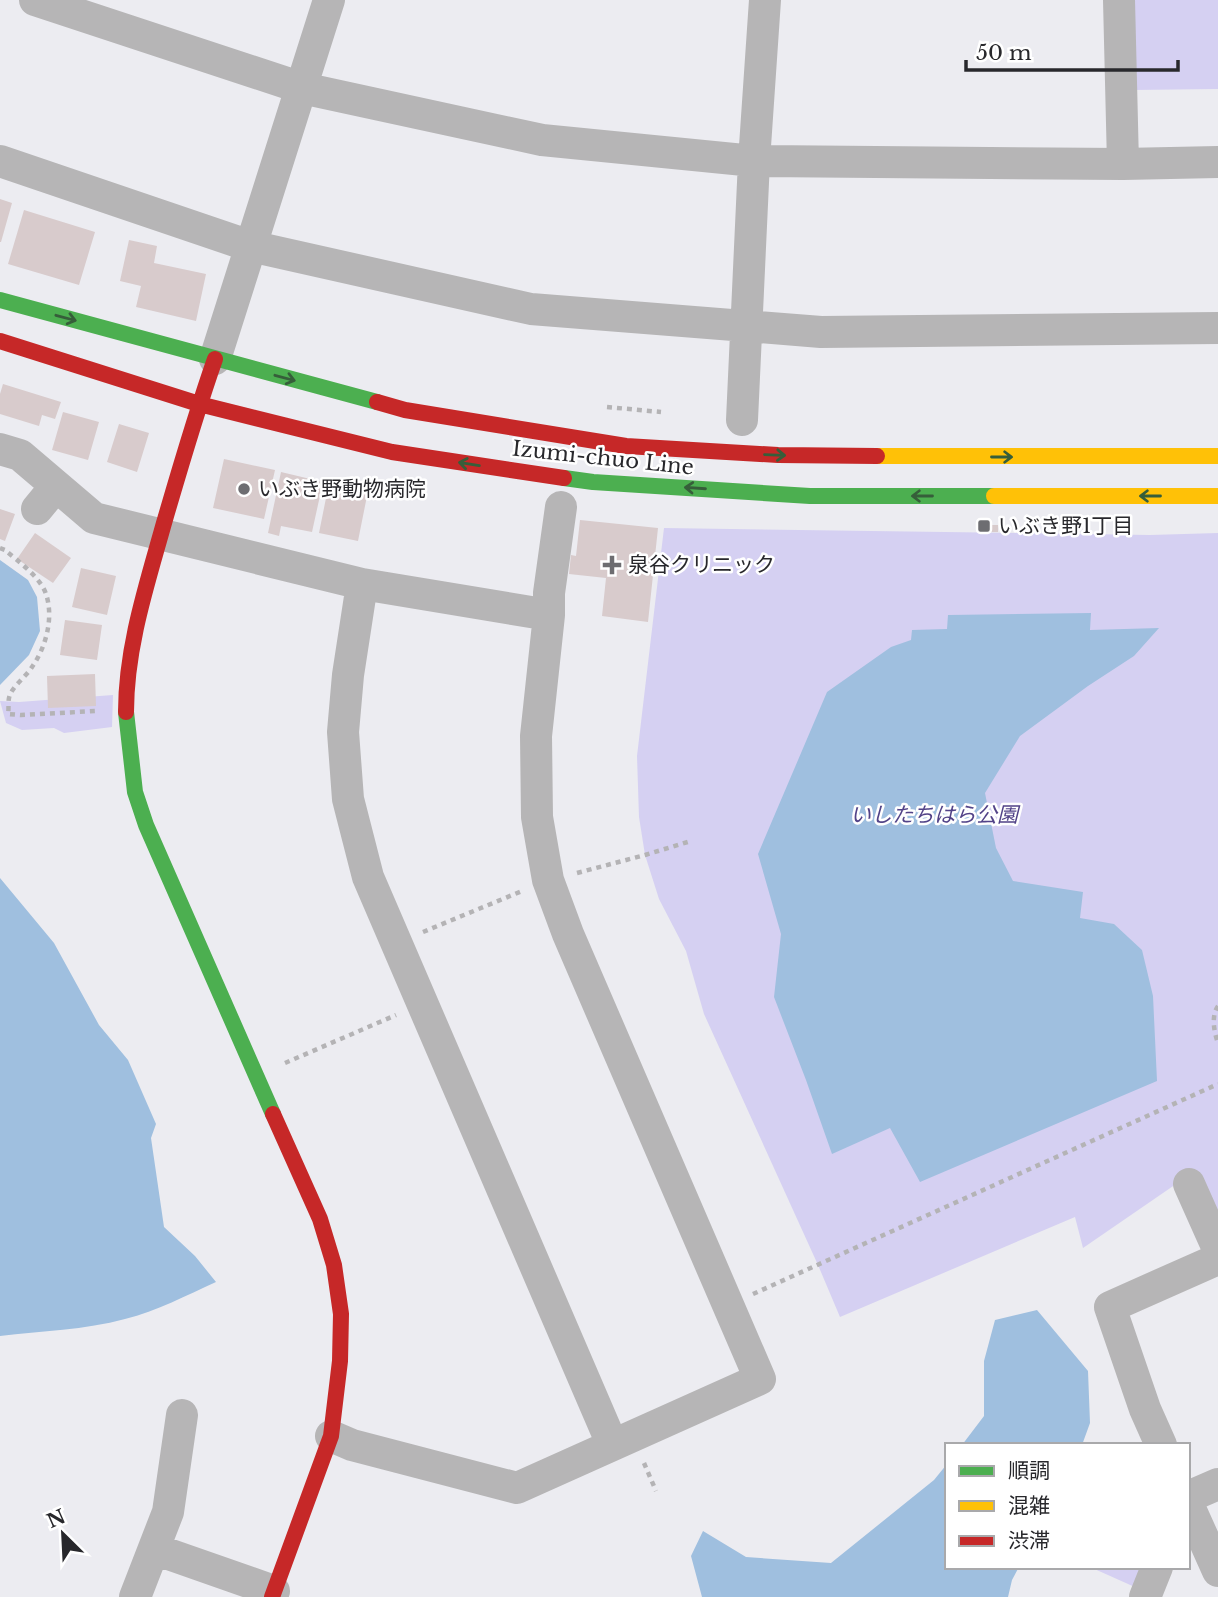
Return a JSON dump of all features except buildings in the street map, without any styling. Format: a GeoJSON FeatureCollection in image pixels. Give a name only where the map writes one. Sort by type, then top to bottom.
{"type":"FeatureCollection","features":[{"type":"Feature","properties":{"kind":"street"},"geometry":{"type":"LineString","coordinates":[[35,0],[302,88],[542,140],[754,161],[1123,164],[1218,162]]}},
{"type":"Feature","properties":{"kind":"street"},"geometry":{"type":"LineString","coordinates":[[154,1549],[273,1594],[331,1436],[340,1361],[341,1314],[334,1265],[320,1219],[146,825],[135,792],[126,709],[139,610],[199,404],[329,0]]}},
{"type":"Feature","properties":{"kind":"street"},"geometry":{"type":"LineString","coordinates":[[742,420],[754,161],[765,0]]}},
{"type":"Feature","properties":{"kind":"street"},"geometry":{"type":"LineString","coordinates":[[1119,0],[1123,164]]}},
{"type":"Feature","properties":{"kind":"street"},"geometry":{"type":"LineString","coordinates":[[0,161],[250,246],[531,309],[821,332],[1218,328]]}},
{"type":"Feature","properties":{"kind":"street","name":"Izumi-chuo Line"},"geometry":{"type":"LineString","coordinates":[[0,300],[405,410],[626,446],[778,455],[1218,456]]}},
{"type":"Feature","properties":{"kind":"street","name":"Izumi-chuo Line"},"geometry":{"type":"LineString","coordinates":[[0,341],[199,404],[392,452],[593,482],[810,496],[1218,496]]}},
{"type":"Feature","properties":{"kind":"street"},"geometry":{"type":"LineString","coordinates":[[0,449],[20,455],[46,498],[94,518],[362,584],[549,615]]}},
{"type":"Feature","properties":{"kind":"street"},"geometry":{"type":"LineString","coordinates":[[331,1436],[352,1445],[517,1488],[760,1379],[574,947],[548,880],[537,817],[536,736],[549,593],[561,507]]}},
{"type":"Feature","properties":{"kind":"street"},"geometry":{"type":"LineString","coordinates":[[362,584],[348,675],[343,733],[348,799],[368,877],[612,1444]]}},
{"type":"Feature","properties":{"kind":"street"},"geometry":{"type":"LineString","coordinates":[[1189,1184],[1218,1249]]}},
{"type":"Feature","properties":{"kind":"street"},"geometry":{"type":"LineString","coordinates":[[1160,1443],[1145,1409],[1110,1307],[1218,1259]]}},
{"type":"Feature","properties":{"kind":"street"},"geometry":{"type":"LineString","coordinates":[[135,1597],[190,1459],[182,1415]]}},
{"type":"Feature","properties":{"kind":"street"},"geometry":{"type":"LineString","coordinates":[[1190,1496],[1218,1484]]}},
{"type":"Feature","properties":{"kind":"street"},"geometry":{"type":"LineString","coordinates":[[1190,1508],[1218,1571]]}},
{"type":"Feature","properties":{"kind":"street"},"geometry":{"type":"LineString","coordinates":[[1145,1597],[1156,1569]]}},
{"type":"Feature","properties":{"kind":"path"},"geometry":{"type":"LineString","coordinates":[[0,548],[33,574],[46,593],[48,612],[47,634],[41,653],[30,671],[9,695],[8,714],[126,709]]}},
{"type":"Feature","properties":{"kind":"path"},"geometry":{"type":"LineString","coordinates":[[397,944],[548,880],[691,841]]}},
{"type":"Feature","properties":{"kind":"path"},"geometry":{"type":"LineString","coordinates":[[276,1067],[423,1004]]}},
{"type":"Feature","properties":{"kind":"path"},"geometry":{"type":"LineString","coordinates":[[1218,1006],[1214,1012],[1218,1042]]}},
{"type":"Feature","properties":{"kind":"path"},"geometry":{"type":"LineString","coordinates":[[728,1304],[1218,1084]]}},
{"type":"Feature","properties":{"kind":"green space"},"geometry":{"type":"Polygon","coordinates":[[[1131,0],[1218,0],[1218,89],[1133,90],[1131,0]]]}},
{"type":"Feature","properties":{"kind":"green space","name":"いしたちはら公園"},"geometry":{"type":"Polygon","coordinates":[[[664,528],[1150,535],[1218,533],[1218,1222],[1195,1171],[1083,1248],[1075,1217],[840,1317],[704,1014],[686,951],[659,899],[645,855],[639,817],[637,756],[664,528]]]}},
{"type":"Feature","properties":{"kind":"green space"},"geometry":{"type":"Polygon","coordinates":[[[113,695],[112,727],[64,733],[54,728],[22,730],[6,723],[0,701],[19,702],[113,695]]]}},
{"type":"Feature","properties":{"kind":"green space"},"geometry":{"type":"Polygon","coordinates":[[[1094,1569],[1144,1569],[1137,1588],[1094,1569]]]}},
{"type":"Feature","properties":{"kind":"water"},"geometry":{"type":"Polygon","coordinates":[[[0,560],[28,580],[37,597],[40,631],[29,655],[0,685],[0,560]]]}},
{"type":"Feature","properties":{"kind":"water"},"geometry":{"type":"Polygon","coordinates":[[[1091,613],[1090,630],[1159,628],[1134,656],[1020,736],[985,793],[996,848],[1013,881],[1083,892],[1080,918],[1114,924],[1142,950],[1153,996],[1157,1081],[920,1182],[890,1128],[832,1154],[774,997],[781,934],[758,854],[827,692],[891,647],[911,640],[912,630],[947,629],[948,615],[1091,613]]]}},
{"type":"Feature","properties":{"kind":"water"},"geometry":{"type":"Polygon","coordinates":[[[0,878],[54,943],[99,1025],[128,1060],[156,1124],[151,1138],[164,1227],[195,1256],[216,1282],[137,1316],[94,1326],[0,1336],[0,878]]]}},
{"type":"Feature","properties":{"kind":"water"},"geometry":{"type":"Polygon","coordinates":[[[1037,1310],[1088,1371],[1090,1423],[1083,1443],[964,1443],[984,1416],[984,1361],[995,1320],[1037,1310]]]}},
{"type":"Feature","properties":{"kind":"water"},"geometry":{"type":"Polygon","coordinates":[[[945,1466],[945,1569],[1018,1569],[1008,1597],[702,1597],[691,1556],[703,1531],[746,1557],[831,1563],[934,1480],[945,1466]]]}},
{"type":"Feature","properties":{"kind":"traffic: fast"},"geometry":{"type":"LineString","coordinates":[[0,300],[377,402]]}},
{"type":"Feature","properties":{"kind":"traffic: fast"},"geometry":{"type":"LineString","coordinates":[[564,478],[810,496],[994,496]]}},
{"type":"Feature","properties":{"kind":"traffic: fast"},"geometry":{"type":"LineString","coordinates":[[126,712],[135,792],[146,825],[273,1114]]}},
{"type":"Feature","properties":{"kind":"traffic: slow"},"geometry":{"type":"LineString","coordinates":[[877,456],[1218,456]]}},
{"type":"Feature","properties":{"kind":"traffic: slow"},"geometry":{"type":"LineString","coordinates":[[994,496],[1218,496]]}},
{"type":"Feature","properties":{"kind":"traffic: jam"},"geometry":{"type":"LineString","coordinates":[[0,341],[199,404],[392,452],[564,478]]}},
{"type":"Feature","properties":{"kind":"traffic: jam"},"geometry":{"type":"LineString","coordinates":[[126,712],[130,664],[145,592],[182,461],[215,359]]}},
{"type":"Feature","properties":{"kind":"traffic: jam"},"geometry":{"type":"LineString","coordinates":[[377,402],[405,410],[626,446],[778,455],[877,456]]}},
{"type":"Feature","properties":{"kind":"traffic: jam"},"geometry":{"type":"LineString","coordinates":[[272,1597],[331,1436],[340,1361],[341,1314],[334,1265],[320,1219],[273,1114]]}},
{"type":"Feature","properties":{"kind":"place","name":"いぶき野動物病院"},"geometry":{"type":"Point","coordinates":[244,489]}},
{"type":"Feature","properties":{"kind":"place","name":"いぶき野1丁目"},"geometry":{"type":"Point","coordinates":[984,526]}},
{"type":"Feature","properties":{"kind":"place","name":"泉谷クリニック"},"geometry":{"type":"Point","coordinates":[612,565]}}]}
